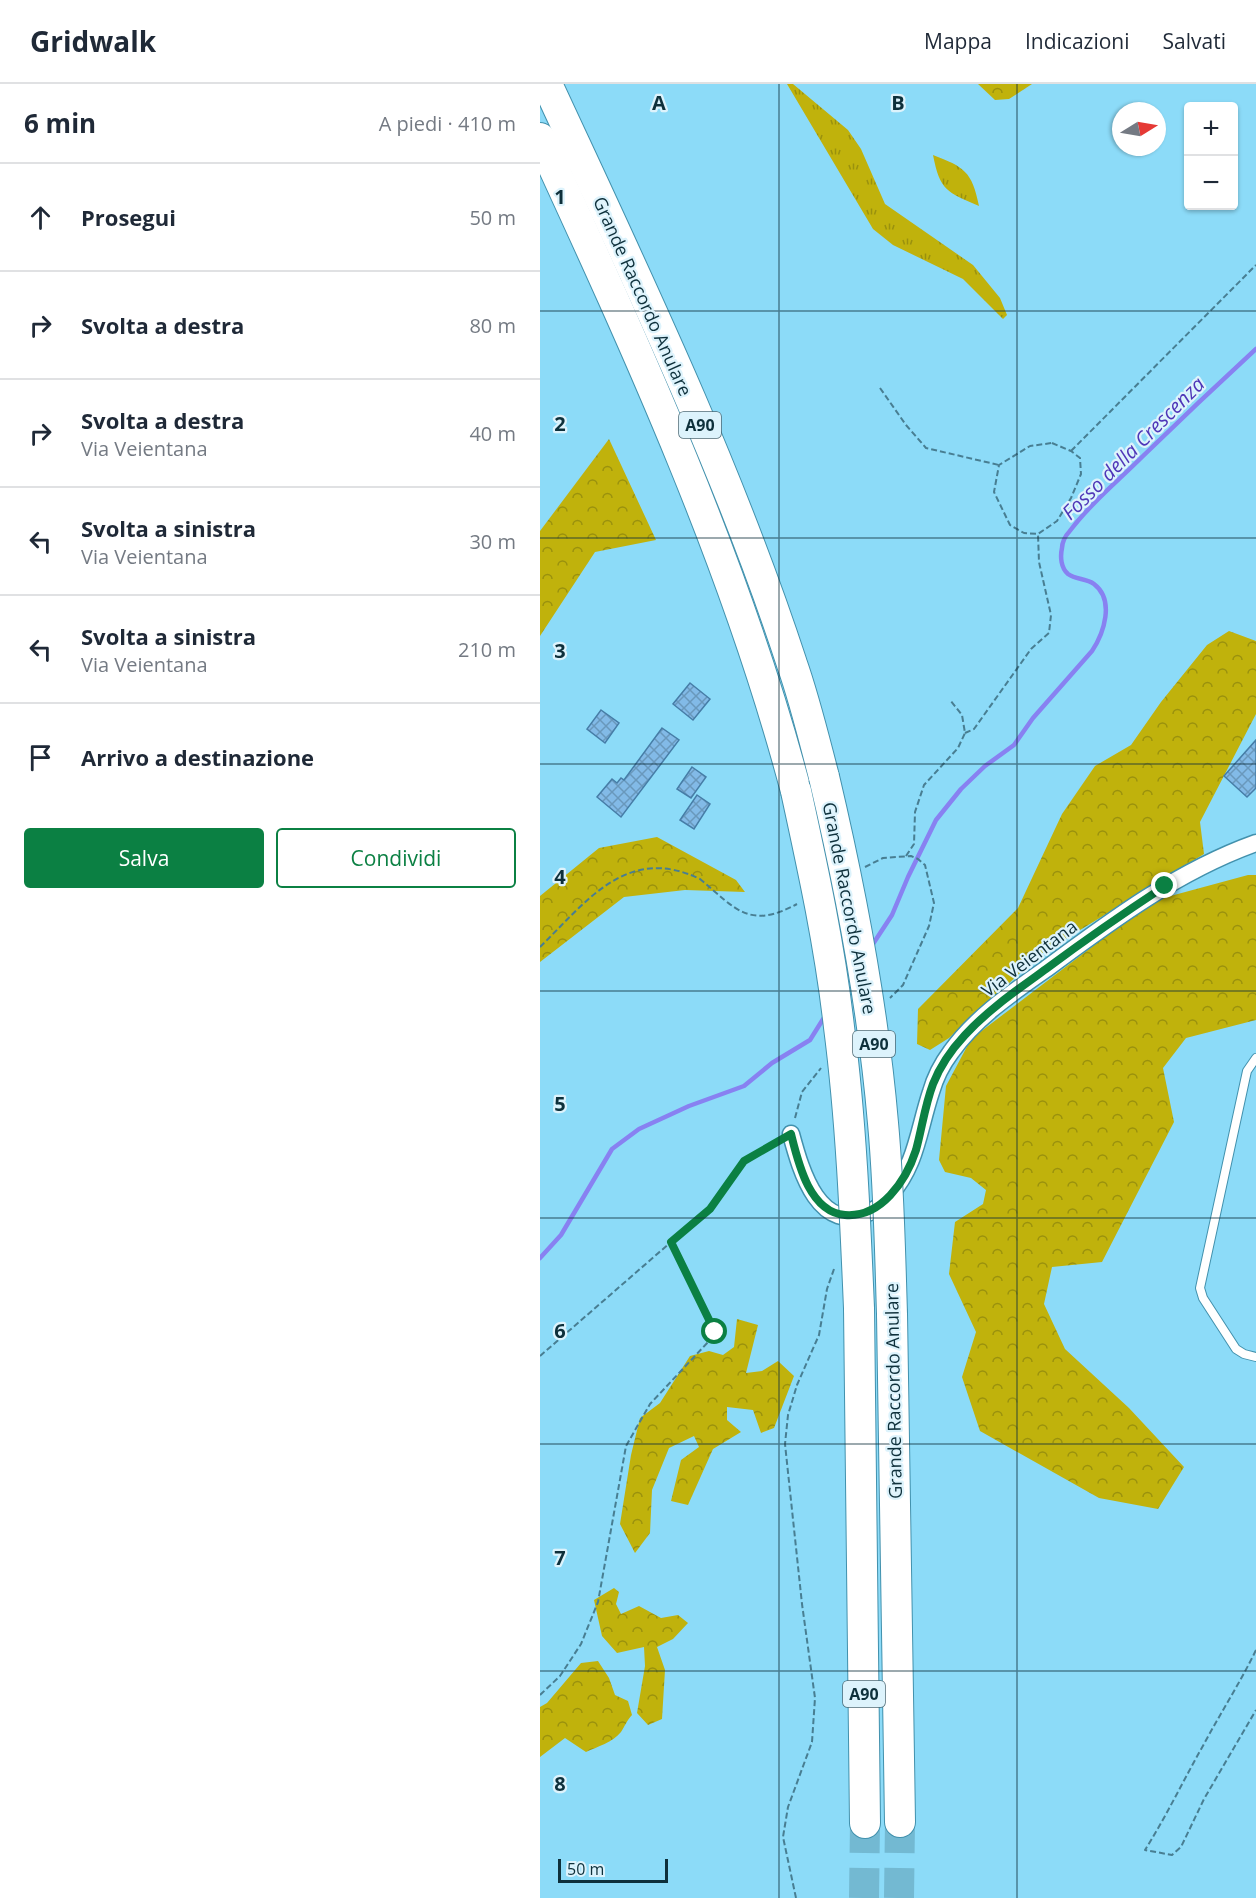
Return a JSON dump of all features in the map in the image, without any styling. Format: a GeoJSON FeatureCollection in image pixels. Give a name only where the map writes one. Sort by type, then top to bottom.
{"type":"FeatureCollection","features":[{"type":"Feature","properties":{"kind":"highway","name":"Grande Raccordo Anulare"},"geometry":{"type":"LineString","coordinates":[[547,84],[622,247],[730,497],[790,657],[824,777],[852,906],[872,1025],[885,1144],[892,1314],[900,1822]]}},
{"type":"Feature","properties":{"kind":"highway","name":"Grande Raccordo Anulare"},"geometry":{"type":"LineString","coordinates":[[540,138],[645,370],[710,528],[765,681],[796,791],[821,910],[839,1027],[852,1173],[859,1308],[865,1823]]}},
{"type":"Feature","properties":{"kind":"street","name":"Via Veientana"},"geometry":{"type":"LineString","coordinates":[[791,1134],[806,1180],[821,1204],[832,1212],[844,1215],[864,1214],[872,1211],[897,1187],[911,1163],[930,1094],[941,1068],[959,1041],[979,1020],[1069,951],[1147,898],[1196,869],[1256,843]]}},
{"type":"Feature","properties":{"kind":"lane"},"geometry":{"type":"LineString","coordinates":[[1256,1058],[1247,1071],[1200,1288],[1203,1298],[1236,1349],[1256,1357]]}},
{"type":"Feature","properties":{"kind":"path"},"geometry":{"type":"LineString","coordinates":[[1071,451],[1256,265]]}},
{"type":"Feature","properties":{"kind":"path"},"geometry":{"type":"LineString","coordinates":[[880,388],[906,425],[926,448],[999,465],[1029,446],[1052,443],[1071,451],[1080,458],[1081,474],[1057,521],[1038,534],[1023,533],[1010,525],[994,492],[999,465]]}},
{"type":"Feature","properties":{"kind":"path"},"geometry":{"type":"LineString","coordinates":[[965,733],[974,729],[1031,649],[1049,633],[1051,615],[1039,562],[1038,534]]}},
{"type":"Feature","properties":{"kind":"path"},"geometry":{"type":"LineString","coordinates":[[906,856],[914,844],[915,812],[924,785],[958,748],[965,733],[962,715],[950,700]]}},
{"type":"Feature","properties":{"kind":"path"},"geometry":{"type":"LineString","coordinates":[[862,869],[883,858],[906,856],[925,865]]}},
{"type":"Feature","properties":{"kind":"path"},"geometry":{"type":"LineString","coordinates":[[540,947],[603,886],[616,878],[651,868],[673,870],[700,879],[738,911],[757,917],[780,913],[801,902]]}},
{"type":"Feature","properties":{"kind":"path"},"geometry":{"type":"LineString","coordinates":[[540,1356],[710,1209],[744,1161],[791,1134]]}},
{"type":"Feature","properties":{"kind":"path"},"geometry":{"type":"LineString","coordinates":[[540,1695],[560,1676],[581,1644],[598,1602],[626,1446],[650,1404],[715,1332],[671,1242]]}},
{"type":"Feature","properties":{"kind":"path"},"geometry":{"type":"LineString","coordinates":[[796,1898],[783,1837],[788,1807],[812,1742],[815,1698],[801,1604],[785,1444],[788,1415],[797,1385],[819,1335],[827,1289],[834,1267]]}},
{"type":"Feature","properties":{"kind":"path"},"geometry":{"type":"LineString","coordinates":[[1256,1650],[1170,1809],[1145,1850],[1172,1854],[1181,1847],[1204,1799],[1256,1710]]}},
{"type":"Feature","properties":{"kind":"green space"},"geometry":{"type":"Polygon","coordinates":[[[787,84],[793,84],[848,130],[861,149],[885,204],[973,265],[1000,298],[1007,315],[1003,319],[963,279],[893,245],[873,229],[787,84]]]}},
{"type":"Feature","properties":{"kind":"green space"},"geometry":{"type":"Polygon","coordinates":[[[978,84],[1032,84],[1009,99],[995,100],[978,84]]]}},
{"type":"Feature","properties":{"kind":"green space"},"geometry":{"type":"Polygon","coordinates":[[[933,155],[952,163],[965,172],[973,185],[979,206],[947,189],[939,176],[933,155]]]}},
{"type":"Feature","properties":{"kind":"green space"},"geometry":{"type":"Polygon","coordinates":[[[609,439],[656,540],[595,552],[540,636],[540,531],[609,439]]]}},
{"type":"Feature","properties":{"kind":"green space"},"geometry":{"type":"Polygon","coordinates":[[[1229,631],[1256,641],[1256,714],[1200,822],[1204,854],[1041,954],[949,1038],[930,1050],[917,1044],[918,1009],[1018,908],[1062,814],[1095,766],[1131,745],[1161,702],[1207,645],[1229,631]]]}},
{"type":"Feature","properties":{"kind":"green space"},"geometry":{"type":"Polygon","coordinates":[[[657,837],[736,880],[745,892],[685,890],[624,897],[540,962],[540,896],[599,848],[657,837]]]}},
{"type":"Feature","properties":{"kind":"green space"},"geometry":{"type":"Polygon","coordinates":[[[1248,875],[1256,875],[1256,1020],[1186,1038],[1163,1068],[1174,1122],[1102,1262],[1052,1267],[1044,1304],[1065,1349],[1129,1408],[1184,1467],[1158,1509],[1099,1498],[980,1431],[962,1377],[976,1332],[949,1274],[955,1222],[983,1204],[986,1190],[971,1178],[945,1172],[939,1160],[946,1086],[971,1039],[1152,901],[1248,875]]]}},
{"type":"Feature","properties":{"kind":"green space"},"geometry":{"type":"Polygon","coordinates":[[[737,1319],[758,1325],[746,1373],[762,1371],[778,1361],[794,1376],[774,1428],[761,1433],[753,1410],[727,1407],[727,1420],[741,1432],[713,1449],[688,1505],[671,1501],[681,1460],[699,1447],[694,1436],[669,1448],[652,1490],[650,1533],[635,1553],[620,1524],[631,1455],[640,1418],[660,1403],[690,1356],[709,1351],[723,1355],[734,1347],[737,1319]]]}},
{"type":"Feature","properties":{"kind":"green space"},"geometry":{"type":"Polygon","coordinates":[[[614,1588],[619,1592],[616,1604],[621,1614],[639,1606],[661,1618],[678,1615],[688,1623],[673,1639],[657,1647],[665,1670],[662,1719],[648,1725],[637,1713],[645,1666],[644,1647],[617,1653],[602,1636],[594,1600],[614,1588]]]}},
{"type":"Feature","properties":{"kind":"green space"},"geometry":{"type":"Polygon","coordinates":[[[598,1661],[609,1678],[615,1695],[628,1701],[632,1715],[618,1736],[600,1746],[586,1752],[565,1738],[540,1757],[540,1707],[547,1703],[581,1663],[598,1661]]]}},
{"type":"Feature","properties":{"kind":"building"},"geometry":{"type":"Polygon","coordinates":[[[690,683],[710,699],[693,720],[673,704],[690,683]]]}},
{"type":"Feature","properties":{"kind":"building"},"geometry":{"type":"Polygon","coordinates":[[[601,710],[619,723],[605,743],[587,729],[601,710]]]}},
{"type":"Feature","properties":{"kind":"building"},"geometry":{"type":"Polygon","coordinates":[[[662,728],[679,740],[621,817],[597,797],[612,779],[617,783],[621,778],[624,780],[662,728]]]}},
{"type":"Feature","properties":{"kind":"building"},"geometry":{"type":"Polygon","coordinates":[[[1256,740],[1256,788],[1247,797],[1224,776],[1256,740]]]}},
{"type":"Feature","properties":{"kind":"building"},"geometry":{"type":"Polygon","coordinates":[[[692,767],[706,777],[691,798],[677,789],[692,767]]]}},
{"type":"Feature","properties":{"kind":"building"},"geometry":{"type":"Polygon","coordinates":[[[697,795],[710,804],[694,829],[680,820],[697,795]]]}},
{"type":"Feature","properties":{"kind":"waterway","name":"Fosso della Crescenza"},"geometry":{"type":"LineString","coordinates":[[871,947],[892,915],[936,820],[961,789],[985,766],[1014,745],[1033,718],[1096,644],[1105,617],[1104,599],[1094,584],[1071,576],[1064,569],[1061,555],[1066,535],[1104,493],[1256,349]]}},
{"type":"Feature","properties":{"kind":"waterway","name":"Fosso della Crescenza"},"geometry":{"type":"LineString","coordinates":[[540,1258],[561,1235],[612,1149],[639,1129],[689,1106],[744,1086],[772,1063],[810,1040],[825,1016]]}},
{"type":"Feature","properties":{"kind":"tunnel"},"geometry":{"type":"LineString","coordinates":[[899,1898],[900,1822]]}},
{"type":"Feature","properties":{"kind":"tunnel"},"geometry":{"type":"LineString","coordinates":[[864,1898],[865,1823]]}},
{"type":"Feature","properties":{"kind":"route"},"geometry":{"type":"LineString","coordinates":[[715,1332],[671,1242],[710,1209],[744,1161],[791,1134],[806,1180],[817,1200],[826,1209],[838,1215],[852,1216],[864,1214],[879,1207],[897,1187],[911,1163],[937,1076],[952,1050],[965,1035],[989,1011],[1012,993],[1110,922],[1165,886]]}}]}
